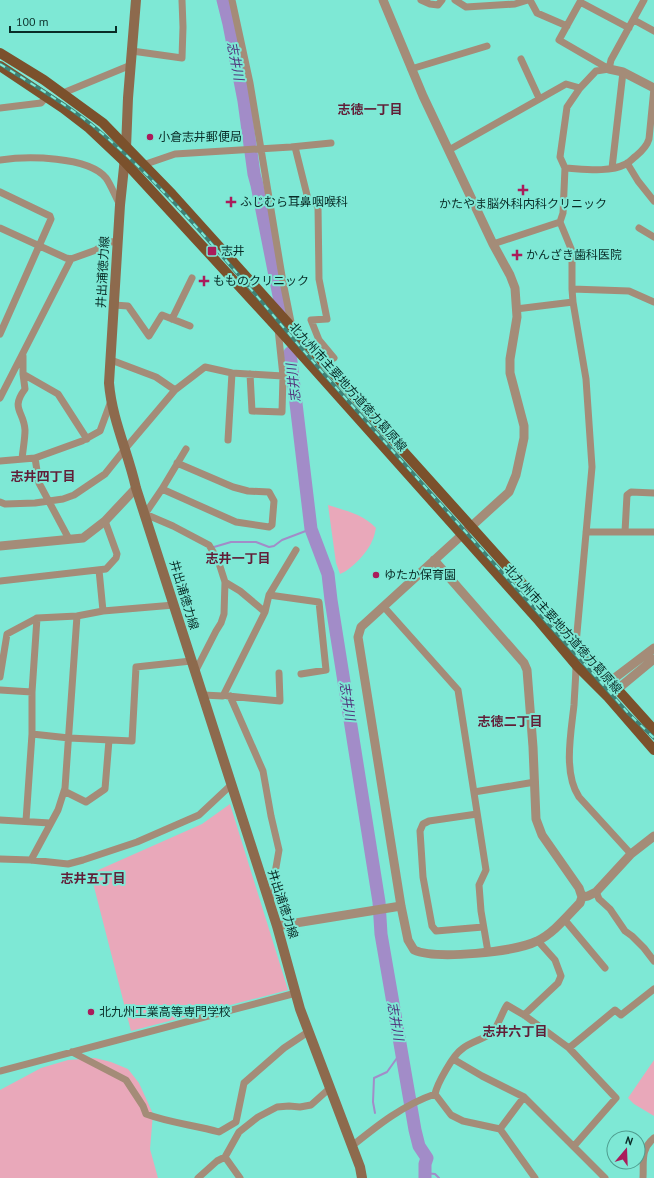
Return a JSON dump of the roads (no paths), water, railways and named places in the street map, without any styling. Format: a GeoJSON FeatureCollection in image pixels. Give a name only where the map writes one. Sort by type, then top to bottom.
{"type":"FeatureCollection","features":[{"type":"Feature","properties":{"kind":"main road","name":"井出浦徳力線"},"geometry":{"type":"LineString","coordinates":[[136,0],[126,125],[125,162],[120,205],[109,383],[111,400],[116,424],[125,448],[136,488],[191,661],[204,695],[231,785],[277,926],[308,1032],[360,1167],[362,1178]]}},
{"type":"Feature","properties":{"kind":"main road","name":"北九州市主要地方道徳力葛原線"},"geometry":{"type":"LineString","coordinates":[[0,54],[23,66],[63,93],[103,123],[182,206],[324,362],[654,730]]}},
{"type":"Feature","properties":{"kind":"main road","name":"北九州市主要地方道徳力葛原線"},"geometry":{"type":"LineString","coordinates":[[0,66],[47,96],[89,128],[125,162],[315,370],[539,621],[577,666],[608,697],[654,750]]}},
{"type":"Feature","properties":{"kind":"street"},"geometry":{"type":"LineString","coordinates":[[132,51],[182,58],[182,0]]}},
{"type":"Feature","properties":{"kind":"street"},"geometry":{"type":"LineString","coordinates":[[232,0],[250,83],[283,282],[293,329]]}},
{"type":"Feature","properties":{"kind":"street"},"geometry":{"type":"LineString","coordinates":[[383,0],[412,69],[449,150],[515,288],[517,317],[510,359],[510,373],[524,426],[524,438],[516,475],[509,492],[470,526],[361,627],[358,636],[401,906],[408,940],[414,950],[424,954],[468,954],[523,947],[538,941],[564,919],[580,903],[582,897],[579,888],[542,835],[536,819],[534,747],[527,670],[524,663],[434,560]]}},
{"type":"Feature","properties":{"kind":"street"},"geometry":{"type":"LineString","coordinates":[[421,0],[430,4],[438,5],[442,0]]}},
{"type":"Feature","properties":{"kind":"street"},"geometry":{"type":"LineString","coordinates":[[455,0],[466,7],[516,4],[529,0],[537,13],[567,26]]}},
{"type":"Feature","properties":{"kind":"street"},"geometry":{"type":"LineString","coordinates":[[609,69],[611,60],[644,0]]}},
{"type":"Feature","properties":{"kind":"street"},"geometry":{"type":"LineString","coordinates":[[565,168],[593,170],[612,168],[627,163],[640,153],[648,143],[654,88],[623,72],[609,69],[559,40],[580,2],[629,28]]}},
{"type":"Feature","properties":{"kind":"street"},"geometry":{"type":"LineString","coordinates":[[634,20],[654,31]]}},
{"type":"Feature","properties":{"kind":"street"},"geometry":{"type":"LineString","coordinates":[[412,69],[486,46]]}},
{"type":"Feature","properties":{"kind":"street"},"geometry":{"type":"LineString","coordinates":[[521,59],[540,98]]}},
{"type":"Feature","properties":{"kind":"street"},"geometry":{"type":"LineString","coordinates":[[63,93],[131,65]]}},
{"type":"Feature","properties":{"kind":"street"},"geometry":{"type":"LineString","coordinates":[[609,69],[596,71],[566,106],[560,157],[565,168],[563,213],[560,222],[572,251],[573,302],[586,379],[592,467],[576,644],[577,666],[570,746],[570,768],[575,791],[583,802],[631,854]]}},
{"type":"Feature","properties":{"kind":"street"},"geometry":{"type":"LineString","coordinates":[[612,168],[623,72]]}},
{"type":"Feature","properties":{"kind":"street"},"geometry":{"type":"LineString","coordinates":[[449,150],[566,84],[580,88]]}},
{"type":"Feature","properties":{"kind":"street"},"geometry":{"type":"LineString","coordinates":[[0,108],[41,103],[47,96]]}},
{"type":"Feature","properties":{"kind":"street"},"geometry":{"type":"LineString","coordinates":[[143,165],[175,154],[295,147],[331,142]]}},
{"type":"Feature","properties":{"kind":"street"},"geometry":{"type":"LineString","coordinates":[[295,147],[308,199],[318,206],[319,278],[327,319],[311,320],[319,340],[334,358],[324,362],[315,370]]}},
{"type":"Feature","properties":{"kind":"street"},"geometry":{"type":"LineString","coordinates":[[0,160],[58,160],[76,162],[93,168],[106,178],[120,205]]}},
{"type":"Feature","properties":{"kind":"street"},"geometry":{"type":"LineString","coordinates":[[627,163],[638,181],[654,201]]}},
{"type":"Feature","properties":{"kind":"street"},"geometry":{"type":"LineString","coordinates":[[0,192],[50,216],[51,219],[0,334]]}},
{"type":"Feature","properties":{"kind":"street"},"geometry":{"type":"LineString","coordinates":[[493,244],[560,222]]}},
{"type":"Feature","properties":{"kind":"street"},"geometry":{"type":"LineString","coordinates":[[0,228],[66,258],[71,258],[96,250],[105,243],[118,241]]}},
{"type":"Feature","properties":{"kind":"street"},"geometry":{"type":"LineString","coordinates":[[639,228],[654,237]]}},
{"type":"Feature","properties":{"kind":"street"},"geometry":{"type":"LineString","coordinates":[[0,398],[71,258]]}},
{"type":"Feature","properties":{"kind":"street"},"geometry":{"type":"LineString","coordinates":[[172,319],[192,278]]}},
{"type":"Feature","properties":{"kind":"street"},"geometry":{"type":"LineString","coordinates":[[572,289],[629,291],[654,302]]}},
{"type":"Feature","properties":{"kind":"street"},"geometry":{"type":"LineString","coordinates":[[516,309],[573,302]]}},
{"type":"Feature","properties":{"kind":"street"},"geometry":{"type":"LineString","coordinates":[[114,304],[128,306],[149,336],[162,316],[190,326]]}},
{"type":"Feature","properties":{"kind":"street"},"geometry":{"type":"LineString","coordinates":[[250,374],[252,411],[282,412],[283,376],[278,329]]}},
{"type":"Feature","properties":{"kind":"street"},"geometry":{"type":"LineString","coordinates":[[22,459],[25,429],[18,405],[19,397],[25,389],[23,354]]}},
{"type":"Feature","properties":{"kind":"street"},"geometry":{"type":"LineString","coordinates":[[111,360],[156,377],[175,390]]}},
{"type":"Feature","properties":{"kind":"street"},"geometry":{"type":"LineString","coordinates":[[0,502],[6,504],[35,503],[63,499],[74,495],[105,474],[125,448],[175,390],[205,367],[232,373],[283,376]]}},
{"type":"Feature","properties":{"kind":"street"},"geometry":{"type":"LineString","coordinates":[[228,440],[232,373]]}},
{"type":"Feature","properties":{"kind":"street"},"geometry":{"type":"LineString","coordinates":[[23,374],[58,394],[86,439]]}},
{"type":"Feature","properties":{"kind":"street"},"geometry":{"type":"LineString","coordinates":[[0,462],[34,458],[86,439],[100,431],[111,400]]}},
{"type":"Feature","properties":{"kind":"street"},"geometry":{"type":"LineString","coordinates":[[186,449],[178,464],[145,514],[173,526],[209,545],[218,560],[225,582],[224,614],[221,623],[195,672]]}},
{"type":"Feature","properties":{"kind":"street"},"geometry":{"type":"LineString","coordinates":[[34,458],[39,483],[69,540]]}},
{"type":"Feature","properties":{"kind":"street"},"geometry":{"type":"LineString","coordinates":[[162,489],[236,522],[269,527],[272,524],[274,501],[269,492],[248,491],[233,488],[178,464]]}},
{"type":"Feature","properties":{"kind":"street"},"geometry":{"type":"LineString","coordinates":[[0,546],[83,538],[105,521],[136,488]]}},
{"type":"Feature","properties":{"kind":"street"},"geometry":{"type":"LineString","coordinates":[[626,532],[627,495],[631,492],[654,493]]}},
{"type":"Feature","properties":{"kind":"street"},"geometry":{"type":"LineString","coordinates":[[0,581],[106,569],[117,554],[105,521]]}},
{"type":"Feature","properties":{"kind":"street"},"geometry":{"type":"LineString","coordinates":[[586,532],[654,532]]}},
{"type":"Feature","properties":{"kind":"street"},"geometry":{"type":"LineString","coordinates":[[269,901],[274,892],[275,873],[279,850],[269,808],[263,771],[227,696],[265,612],[269,595],[296,550]]}},
{"type":"Feature","properties":{"kind":"street"},"geometry":{"type":"LineString","coordinates":[[99,570],[103,611]]}},
{"type":"Feature","properties":{"kind":"street"},"geometry":{"type":"LineString","coordinates":[[225,582],[240,591],[265,612]]}},
{"type":"Feature","properties":{"kind":"street"},"geometry":{"type":"LineString","coordinates":[[269,595],[319,602],[326,670],[301,674]]}},
{"type":"Feature","properties":{"kind":"street"},"geometry":{"type":"LineString","coordinates":[[0,677],[7,634],[37,618],[77,616],[103,611],[174,605]]}},
{"type":"Feature","properties":{"kind":"street"},"geometry":{"type":"LineString","coordinates":[[384,607],[458,690],[486,870],[480,885],[483,927],[488,952]]}},
{"type":"Feature","properties":{"kind":"street"},"geometry":{"type":"LineString","coordinates":[[31,860],[58,810],[64,791],[77,616]]}},
{"type":"Feature","properties":{"kind":"street"},"geometry":{"type":"LineString","coordinates":[[26,821],[32,734],[32,692],[37,618]]}},
{"type":"Feature","properties":{"kind":"street"},"geometry":{"type":"LineString","coordinates":[[600,689],[654,648]]}},
{"type":"Feature","properties":{"kind":"street"},"geometry":{"type":"LineString","coordinates":[[608,697],[654,659]]}},
{"type":"Feature","properties":{"kind":"street"},"geometry":{"type":"LineString","coordinates":[[32,734],[69,738],[132,741],[136,667],[191,661]]}},
{"type":"Feature","properties":{"kind":"street"},"geometry":{"type":"LineString","coordinates":[[204,695],[280,701],[279,673]]}},
{"type":"Feature","properties":{"kind":"street"},"geometry":{"type":"LineString","coordinates":[[0,690],[32,692]]}},
{"type":"Feature","properties":{"kind":"street"},"geometry":{"type":"LineString","coordinates":[[64,791],[86,802],[105,789],[109,740]]}},
{"type":"Feature","properties":{"kind":"street"},"geometry":{"type":"LineString","coordinates":[[474,792],[534,782]]}},
{"type":"Feature","properties":{"kind":"street"},"geometry":{"type":"LineString","coordinates":[[0,859],[31,860],[68,864],[83,860],[137,842],[199,815],[231,785]]}},
{"type":"Feature","properties":{"kind":"street"},"geometry":{"type":"LineString","coordinates":[[478,814],[429,821],[423,824],[420,831],[424,876],[432,926],[436,931],[483,927]]}},
{"type":"Feature","properties":{"kind":"street"},"geometry":{"type":"LineString","coordinates":[[0,820],[50,823]]}},
{"type":"Feature","properties":{"kind":"street"},"geometry":{"type":"LineString","coordinates":[[582,897],[596,892],[631,854],[654,836]]}},
{"type":"Feature","properties":{"kind":"street"},"geometry":{"type":"LineString","coordinates":[[596,892],[599,899],[610,909],[625,931],[644,948],[654,961]]}},
{"type":"Feature","properties":{"kind":"street"},"geometry":{"type":"LineString","coordinates":[[277,926],[401,906]]}},
{"type":"Feature","properties":{"kind":"street"},"geometry":{"type":"LineString","coordinates":[[564,919],[605,968]]}},
{"type":"Feature","properties":{"kind":"street"},"geometry":{"type":"LineString","coordinates":[[524,1015],[558,983],[562,976],[555,960],[538,941]]}},
{"type":"Feature","properties":{"kind":"street"},"geometry":{"type":"LineString","coordinates":[[569,1048],[615,1010],[621,1015],[654,989]]}},
{"type":"Feature","properties":{"kind":"street"},"geometry":{"type":"LineString","coordinates":[[0,1071],[296,993]]}},
{"type":"Feature","properties":{"kind":"street"},"geometry":{"type":"LineString","coordinates":[[535,1178],[500,1129],[464,1121],[451,1115],[435,1094],[436,1088],[461,1049],[475,1040],[492,1033],[507,1005],[524,1015],[569,1048],[616,1098],[574,1146]]}},
{"type":"Feature","properties":{"kind":"street"},"geometry":{"type":"LineString","coordinates":[[72,1052],[126,1080],[143,1106],[146,1114],[163,1120],[219,1132],[236,1122],[244,1083],[284,1048],[308,1032]]}},
{"type":"Feature","properties":{"kind":"street"},"geometry":{"type":"LineString","coordinates":[[453,1060],[524,1097],[606,1178]]}},
{"type":"Feature","properties":{"kind":"street"},"geometry":{"type":"LineString","coordinates":[[198,1178],[217,1161],[225,1158],[239,1132],[258,1117],[277,1107],[300,1107],[311,1105],[330,1088]]}},
{"type":"Feature","properties":{"kind":"street"},"geometry":{"type":"LineString","coordinates":[[352,1146],[393,1114],[418,1100],[435,1094]]}},
{"type":"Feature","properties":{"kind":"street"},"geometry":{"type":"LineString","coordinates":[[500,1129],[524,1097]]}},
{"type":"Feature","properties":{"kind":"street"},"geometry":{"type":"LineString","coordinates":[[643,1178],[644,1150],[647,1144],[654,1138]]}},
{"type":"Feature","properties":{"kind":"street"},"geometry":{"type":"LineString","coordinates":[[225,1158],[240,1178]]}},
{"type":"Feature","properties":{"kind":"waterway","name":"志井川"},"geometry":{"type":"LineString","coordinates":[[223,0],[244,101],[254,174],[282,311]]}},
{"type":"Feature","properties":{"kind":"waterway","name":"志井川"},"geometry":{"type":"LineString","coordinates":[[290,353],[311,529],[328,574],[379,902],[381,934],[415,1130],[419,1146],[427,1158],[425,1164],[425,1178]]}},
{"type":"Feature","properties":{"kind":"waterway"},"geometry":{"type":"LineString","coordinates":[[214,547],[231,542],[256,542],[269,547],[274,546],[282,540],[311,529]]}},
{"type":"Feature","properties":{"kind":"waterway","name":"志井川"},"geometry":{"type":"LineString","coordinates":[[375,1113],[373,1102],[374,1078],[387,1072],[402,1051]]}},
{"type":"Feature","properties":{"kind":"waterway","name":"志井川"},"geometry":{"type":"LineString","coordinates":[[425,1173],[435,1174],[439,1178]]}},
{"type":"Feature","properties":{"kind":"railway"},"geometry":{"type":"LineString","coordinates":[[0,64],[87,121],[159,187],[216,248],[324,374],[629,714],[654,738]]}},
{"type":"Feature","properties":{"kind":"place","name":"小倉志井郵便局"},"geometry":{"type":"Point","coordinates":[150,137]}},
{"type":"Feature","properties":{"kind":"place","name":"かたやま脳外科内科クリニック"},"geometry":{"type":"Point","coordinates":[523,190]}},
{"type":"Feature","properties":{"kind":"place","name":"ふじむら耳鼻咽喉科"},"geometry":{"type":"Point","coordinates":[231,202]}},
{"type":"Feature","properties":{"kind":"place","name":"志井"},"geometry":{"type":"Point","coordinates":[212,251]}},
{"type":"Feature","properties":{"kind":"place","name":"かんざき歯科医院"},"geometry":{"type":"Point","coordinates":[517,255]}},
{"type":"Feature","properties":{"kind":"place","name":"もものクリニック"},"geometry":{"type":"Point","coordinates":[204,281]}},
{"type":"Feature","properties":{"kind":"place","name":"ゆたか保育園"},"geometry":{"type":"Point","coordinates":[376,575]}},
{"type":"Feature","properties":{"kind":"place","name":"北九州工業高等専門学校"},"geometry":{"type":"Point","coordinates":[91,1012]}},
{"type":"Feature","properties":{"kind":"district","name":"志徳一丁目"},"geometry":{"type":"Point","coordinates":[370,109]}},
{"type":"Feature","properties":{"kind":"district","name":"志井四丁目"},"geometry":{"type":"Point","coordinates":[43,476]}},
{"type":"Feature","properties":{"kind":"district","name":"志井一丁目"},"geometry":{"type":"Point","coordinates":[238,558]}},
{"type":"Feature","properties":{"kind":"district","name":"志徳二丁目"},"geometry":{"type":"Point","coordinates":[510,721]}},
{"type":"Feature","properties":{"kind":"district","name":"志井五丁目"},"geometry":{"type":"Point","coordinates":[93,878]}},
{"type":"Feature","properties":{"kind":"district","name":"志井六丁目"},"geometry":{"type":"Point","coordinates":[515,1031]}}]}
